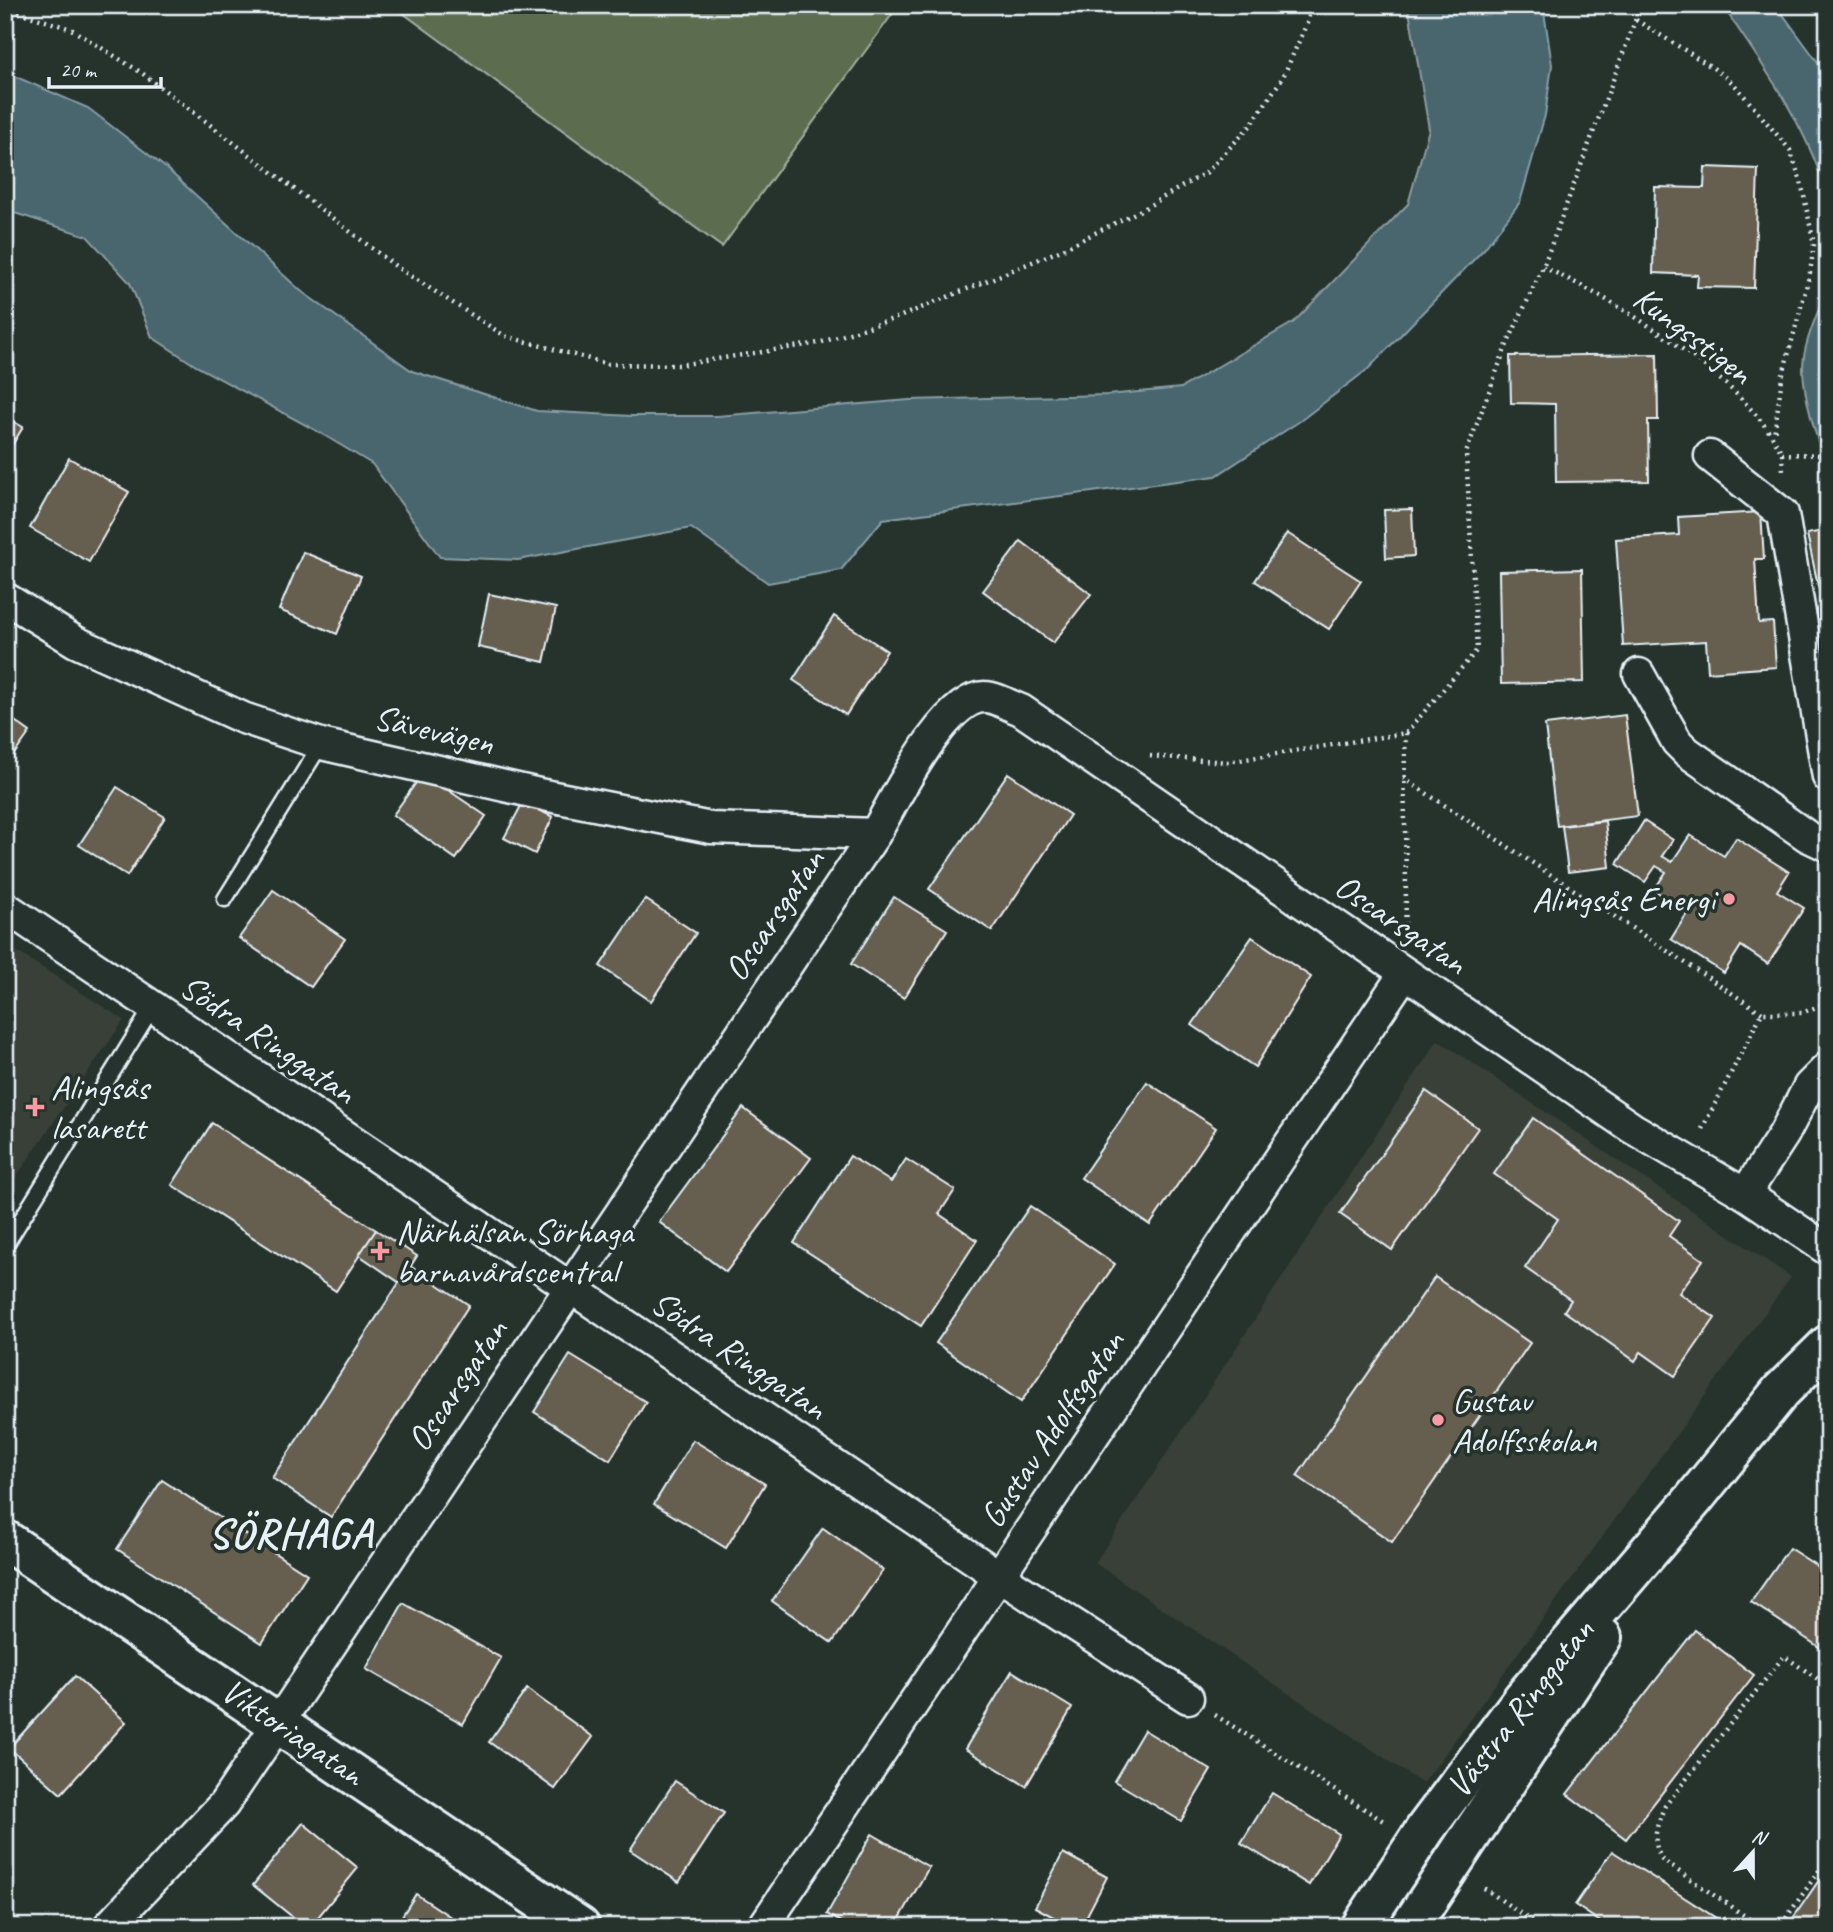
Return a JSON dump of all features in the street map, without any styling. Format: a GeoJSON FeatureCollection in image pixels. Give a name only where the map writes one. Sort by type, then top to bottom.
{"type":"FeatureCollection","features":[{"type":"Feature","properties":{"kind":"street"},"geometry":{"type":"LineString","coordinates":[[1710,456],[1783,514],[1828,777]]}},
{"type":"Feature","properties":{"kind":"street","name":"Sävevägen"},"geometry":{"type":"LineString","coordinates":[[5,598],[76,642],[243,718],[321,744],[544,795],[711,828],[875,834]]}},
{"type":"Feature","properties":{"kind":"street"},"geometry":{"type":"LineString","coordinates":[[1639,674],[1677,742],[1687,752],[1797,829],[1828,846]]}},
{"type":"Feature","properties":{"kind":"street","name":"Oscarsgatan"},"geometry":{"type":"LineString","coordinates":[[108,1927],[224,1804],[875,834],[926,747],[961,705],[985,697],[1021,710],[1632,1128],[1745,1194]]}},
{"type":"Feature","properties":{"kind":"street","name":"Södra Ringgatan"},"geometry":{"type":"LineString","coordinates":[[5,907],[152,1009],[999,1576],[1188,1698]]}},
{"type":"Feature","properties":{"kind":"street","name":"Gustav Adolfsgatan"},"geometry":{"type":"LineString","coordinates":[[763,1927],[1400,971]]}},
{"type":"Feature","properties":{"kind":"street"},"geometry":{"type":"LineString","coordinates":[[1828,1067],[1809,1086],[1784,1134],[1745,1194],[1828,1250]]}},
{"type":"Feature","properties":{"kind":"street","name":"Västra Ringgatan"},"geometry":{"type":"LineString","coordinates":[[1361,1927],[1426,1828],[1524,1697],[1693,1500],[1781,1391],[1828,1345]]}},
{"type":"Feature","properties":{"kind":"street","name":"Västra Ringgatan"},"geometry":{"type":"LineString","coordinates":[[1410,1927],[1693,1500]]}},
{"type":"Feature","properties":{"kind":"street","name":"Viktoriagatan"},"geometry":{"type":"LineString","coordinates":[[5,1540],[278,1721],[580,1927]]}},
{"type":"Feature","properties":{"kind":"lane"},"geometry":{"type":"LineString","coordinates":[[225,899],[321,744]]}},
{"type":"Feature","properties":{"kind":"lane"},"geometry":{"type":"LineString","coordinates":[[5,1246],[152,1009]]}},
{"type":"Feature","properties":{"kind":"path"},"geometry":{"type":"LineString","coordinates":[[5,8],[71,29],[142,73],[398,268],[505,336],[608,364],[679,365],[819,343],[899,317],[1059,251],[1145,208],[1207,172],[1251,125],[1283,77],[1308,21],[1311,5]]}},
{"type":"Feature","properties":{"kind":"path"},"geometry":{"type":"LineString","coordinates":[[1400,971],[1406,894],[1406,733],[1477,650],[1466,453],[1505,349],[1543,267],[1641,5]]}},
{"type":"Feature","properties":{"kind":"path"},"geometry":{"type":"LineString","coordinates":[[1636,20],[1712,67],[1734,85],[1790,150],[1801,182],[1814,244],[1810,273],[1782,378],[1773,435]]}},
{"type":"Feature","properties":{"kind":"path","name":"Kungsstigen"},"geometry":{"type":"LineString","coordinates":[[1543,267],[1579,283],[1690,355],[1728,386],[1773,435],[1782,454],[1798,457],[1828,455]]}},
{"type":"Feature","properties":{"kind":"path"},"geometry":{"type":"LineString","coordinates":[[1146,755],[1227,762],[1406,733]]}},
{"type":"Feature","properties":{"kind":"path"},"geometry":{"type":"LineString","coordinates":[[1404,778],[1762,1013],[1802,1013],[1828,1002]]}},
{"type":"Feature","properties":{"kind":"path"},"geometry":{"type":"LineString","coordinates":[[1686,1159],[1762,1013]]}},
{"type":"Feature","properties":{"kind":"path"},"geometry":{"type":"LineString","coordinates":[[1761,1927],[1662,1860],[1654,1846],[1656,1827],[1665,1806],[1784,1656],[1828,1686]]}},
{"type":"Feature","properties":{"kind":"path"},"geometry":{"type":"LineString","coordinates":[[1188,1698],[1389,1825]]}},
{"type":"Feature","properties":{"kind":"path"},"geometry":{"type":"LineString","coordinates":[[1775,1927],[1786,1918],[1828,1858]]}},
{"type":"Feature","properties":{"kind":"path"},"geometry":{"type":"LineString","coordinates":[[1484,1888],[1540,1927]]}},
{"type":"Feature","properties":{"kind":"shaded area","name":"Alingsås lasarett"},"geometry":{"type":"Polygon","coordinates":[[[5,944],[124,1020],[5,1193],[5,944]]]}},
{"type":"Feature","properties":{"kind":"shaded area","name":"Gustav Adolfsskolan"},"geometry":{"type":"Polygon","coordinates":[[[1438,1040],[1791,1277],[1423,1784],[1095,1563],[1438,1040]]]}},
{"type":"Feature","properties":{"kind":"green space"},"geometry":{"type":"Polygon","coordinates":[[[392,5],[899,5],[722,247],[392,5]]]}},
{"type":"Feature","properties":{"kind":"water"},"geometry":{"type":"Polygon","coordinates":[[[1408,5],[1543,5],[1552,65],[1545,115],[1520,202],[1484,249],[1368,369],[1300,421],[1216,476],[883,519],[841,570],[768,583],[691,528],[518,560],[440,557],[372,464],[196,366],[152,337],[130,283],[87,236],[5,210],[5,72],[88,108],[166,168],[301,291],[412,371],[537,411],[632,416],[717,416],[909,400],[1107,395],[1181,388],[1294,322],[1408,204],[1429,129],[1408,5]]]}},
{"type":"Feature","properties":{"kind":"water"},"geometry":{"type":"Polygon","coordinates":[[[1722,5],[1776,5],[1828,76],[1828,199],[1797,122],[1769,74],[1722,5]]]}},
{"type":"Feature","properties":{"kind":"water"},"geometry":{"type":"Polygon","coordinates":[[[1828,286],[1828,473],[1809,410],[1803,361],[1808,339],[1828,286]]]}},
{"type":"Feature","properties":{"kind":"building"},"geometry":{"type":"Polygon","coordinates":[[[1705,167],[1758,169],[1754,288],[1697,287],[1698,275],[1653,273],[1655,187],[1704,188],[1705,167]]]}},
{"type":"Feature","properties":{"kind":"building"},"geometry":{"type":"Polygon","coordinates":[[[1657,354],[1658,420],[1648,420],[1649,481],[1556,482],[1555,404],[1511,403],[1510,356],[1657,354]]]}},
{"type":"Feature","properties":{"kind":"building"},"geometry":{"type":"Polygon","coordinates":[[[5,417],[23,427],[5,457],[5,417]]]}},
{"type":"Feature","properties":{"kind":"building"},"geometry":{"type":"Polygon","coordinates":[[[69,458],[129,492],[89,562],[30,528],[69,458]]]}},
{"type":"Feature","properties":{"kind":"building"},"geometry":{"type":"Polygon","coordinates":[[[1412,509],[1414,556],[1386,558],[1384,510],[1412,509]]]}},
{"type":"Feature","properties":{"kind":"building"},"geometry":{"type":"Polygon","coordinates":[[[1761,512],[1764,559],[1755,559],[1759,623],[1773,622],[1776,667],[1708,672],[1706,641],[1623,646],[1616,539],[1679,535],[1678,517],[1761,512]]]}},
{"type":"Feature","properties":{"kind":"building"},"geometry":{"type":"Polygon","coordinates":[[[1828,530],[1828,632],[1807,534],[1828,530]]]}},
{"type":"Feature","properties":{"kind":"building"},"geometry":{"type":"Polygon","coordinates":[[[1287,533],[1361,581],[1329,629],[1255,581],[1287,533]]]}},
{"type":"Feature","properties":{"kind":"building"},"geometry":{"type":"Polygon","coordinates":[[[1021,541],[1091,594],[1053,643],[983,591],[1021,541]]]}},
{"type":"Feature","properties":{"kind":"building"},"geometry":{"type":"Polygon","coordinates":[[[303,552],[361,576],[337,634],[279,610],[303,552]]]}},
{"type":"Feature","properties":{"kind":"building"},"geometry":{"type":"Polygon","coordinates":[[[1582,569],[1584,682],[1501,684],[1499,571],[1582,569]]]}},
{"type":"Feature","properties":{"kind":"building"},"geometry":{"type":"Polygon","coordinates":[[[489,594],[556,608],[544,662],[478,647],[489,594]]]}},
{"type":"Feature","properties":{"kind":"building"},"geometry":{"type":"Polygon","coordinates":[[[834,616],[887,651],[846,715],[793,680],[834,616]]]}},
{"type":"Feature","properties":{"kind":"building"},"geometry":{"type":"Polygon","coordinates":[[[5,714],[30,732],[5,767],[5,714]]]}},
{"type":"Feature","properties":{"kind":"building"},"geometry":{"type":"Polygon","coordinates":[[[1625,715],[1638,816],[1557,826],[1545,725],[1625,715]]]}},
{"type":"Feature","properties":{"kind":"building"},"geometry":{"type":"Polygon","coordinates":[[[423,773],[486,816],[456,859],[393,815],[423,773]]]}},
{"type":"Feature","properties":{"kind":"building"},"geometry":{"type":"Polygon","coordinates":[[[1008,773],[1070,815],[992,931],[929,889],[1008,773]]]}},
{"type":"Feature","properties":{"kind":"building"},"geometry":{"type":"Polygon","coordinates":[[[117,787],[165,817],[127,876],[79,845],[117,787]]]}},
{"type":"Feature","properties":{"kind":"building"},"geometry":{"type":"Polygon","coordinates":[[[523,802],[553,817],[535,854],[504,838],[523,802]]]}},
{"type":"Feature","properties":{"kind":"building"},"geometry":{"type":"Polygon","coordinates":[[[1605,821],[1610,867],[1568,872],[1562,826],[1605,821]]]}},
{"type":"Feature","properties":{"kind":"building","name":"Alingsås Energi"},"geometry":{"type":"Polygon","coordinates":[[[1644,821],[1673,840],[1662,856],[1672,862],[1690,835],[1724,856],[1736,838],[1789,872],[1777,891],[1804,908],[1768,964],[1741,946],[1724,973],[1671,939],[1688,912],[1654,890],[1666,872],[1656,866],[1645,882],[1617,864],[1644,821]]]}},
{"type":"Feature","properties":{"kind":"building"},"geometry":{"type":"Polygon","coordinates":[[[273,890],[345,939],[311,987],[239,938],[273,890]]]}},
{"type":"Feature","properties":{"kind":"building"},"geometry":{"type":"Polygon","coordinates":[[[894,897],[947,930],[904,998],[851,964],[894,897]]]}},
{"type":"Feature","properties":{"kind":"building"},"geometry":{"type":"Polygon","coordinates":[[[645,899],[696,933],[651,1001],[600,966],[645,899]]]}},
{"type":"Feature","properties":{"kind":"building"},"geometry":{"type":"Polygon","coordinates":[[[1252,937],[1311,977],[1255,1067],[1192,1025],[1252,937]]]}},
{"type":"Feature","properties":{"kind":"building"},"geometry":{"type":"Polygon","coordinates":[[[1147,1082],[1216,1128],[1150,1225],[1081,1178],[1147,1082]]]}},
{"type":"Feature","properties":{"kind":"building"},"geometry":{"type":"Polygon","coordinates":[[[1426,1091],[1478,1128],[1392,1250],[1340,1214],[1426,1091]]]}},
{"type":"Feature","properties":{"kind":"building"},"geometry":{"type":"Polygon","coordinates":[[[743,1108],[811,1158],[726,1272],[659,1222],[743,1108]]]}},
{"type":"Feature","properties":{"kind":"building"},"geometry":{"type":"Polygon","coordinates":[[[1533,1118],[1679,1221],[1669,1236],[1703,1260],[1679,1293],[1715,1318],[1675,1376],[1641,1352],[1635,1361],[1564,1311],[1571,1300],[1525,1268],[1558,1219],[1494,1174],[1533,1118]]]}},
{"type":"Feature","properties":{"kind":"building"},"geometry":{"type":"Polygon","coordinates":[[[212,1123],[376,1230],[336,1291],[172,1185],[212,1123]]]}},
{"type":"Feature","properties":{"kind":"building"},"geometry":{"type":"Polygon","coordinates":[[[850,1156],[891,1182],[906,1159],[955,1190],[939,1214],[977,1240],[921,1326],[794,1243],[850,1156]]]}},
{"type":"Feature","properties":{"kind":"building"},"geometry":{"type":"Polygon","coordinates":[[[1030,1206],[1115,1264],[1021,1402],[936,1343],[1030,1206]]]}},
{"type":"Feature","properties":{"kind":"building"},"geometry":{"type":"Polygon","coordinates":[[[376,1230],[417,1256],[400,1283],[359,1255],[376,1230]]]}},
{"type":"Feature","properties":{"kind":"building"},"geometry":{"type":"Polygon","coordinates":[[[410,1266],[469,1305],[331,1517],[272,1478],[410,1266]]]}},
{"type":"Feature","properties":{"kind":"building"},"geometry":{"type":"Polygon","coordinates":[[[1435,1277],[1530,1343],[1392,1542],[1297,1476],[1435,1277]]]}},
{"type":"Feature","properties":{"kind":"building"},"geometry":{"type":"Polygon","coordinates":[[[570,1355],[646,1402],[610,1460],[534,1412],[570,1355]]]}},
{"type":"Feature","properties":{"kind":"building"},"geometry":{"type":"Polygon","coordinates":[[[693,1440],[765,1484],[726,1548],[654,1504],[693,1440]]]}},
{"type":"Feature","properties":{"kind":"building"},"geometry":{"type":"Polygon","coordinates":[[[162,1480],[307,1574],[262,1643],[117,1549],[162,1480]]]}},
{"type":"Feature","properties":{"kind":"building"},"geometry":{"type":"Polygon","coordinates":[[[823,1528],[883,1570],[832,1643],[772,1601],[823,1528]]]}},
{"type":"Feature","properties":{"kind":"building"},"geometry":{"type":"Polygon","coordinates":[[[1789,1548],[1828,1573],[1828,1653],[1751,1602],[1789,1548]]]}},
{"type":"Feature","properties":{"kind":"building"},"geometry":{"type":"Polygon","coordinates":[[[403,1603],[501,1658],[463,1724],[366,1669],[403,1603]]]}},
{"type":"Feature","properties":{"kind":"building"},"geometry":{"type":"Polygon","coordinates":[[[1695,1630],[1754,1675],[1626,1839],[1567,1794],[1695,1630]]]}},
{"type":"Feature","properties":{"kind":"building"},"geometry":{"type":"Polygon","coordinates":[[[1012,1671],[1072,1708],[1026,1786],[965,1749],[1012,1671]]]}},
{"type":"Feature","properties":{"kind":"building"},"geometry":{"type":"Polygon","coordinates":[[[75,1676],[126,1722],[61,1794],[9,1748],[75,1676]]]}},
{"type":"Feature","properties":{"kind":"building"},"geometry":{"type":"Polygon","coordinates":[[[527,1689],[593,1737],[555,1789],[489,1742],[527,1689]]]}},
{"type":"Feature","properties":{"kind":"building"},"geometry":{"type":"Polygon","coordinates":[[[1144,1730],[1211,1770],[1181,1821],[1114,1781],[1144,1730]]]}},
{"type":"Feature","properties":{"kind":"building"},"geometry":{"type":"Polygon","coordinates":[[[675,1781],[724,1813],[679,1882],[630,1850],[675,1781]]]}},
{"type":"Feature","properties":{"kind":"building"},"geometry":{"type":"Polygon","coordinates":[[[1272,1793],[1339,1834],[1309,1885],[1241,1843],[1272,1793]]]}},
{"type":"Feature","properties":{"kind":"building"},"geometry":{"type":"Polygon","coordinates":[[[303,1823],[358,1868],[310,1927],[305,1927],[253,1885],[303,1823]]]}},
{"type":"Feature","properties":{"kind":"building"},"geometry":{"type":"Polygon","coordinates":[[[872,1834],[929,1867],[895,1927],[850,1927],[827,1914],[872,1834]]]}},
{"type":"Feature","properties":{"kind":"building"},"geometry":{"type":"Polygon","coordinates":[[[1612,1851],[1730,1927],[1608,1927],[1575,1905],[1612,1851]]]}},
{"type":"Feature","properties":{"kind":"building"},"geometry":{"type":"Polygon","coordinates":[[[1063,1853],[1107,1877],[1081,1927],[1072,1927],[1035,1907],[1063,1853]]]}},
{"type":"Feature","properties":{"kind":"building"},"geometry":{"type":"Polygon","coordinates":[[[1828,1867],[1828,1927],[1787,1927],[1828,1867]]]}},
{"type":"Feature","properties":{"kind":"building"},"geometry":{"type":"Polygon","coordinates":[[[416,1894],[466,1927],[395,1927],[416,1894]]]}},
{"type":"Feature","properties":{"kind":"place","name":"Alingsås Energi"},"geometry":{"type":"Point","coordinates":[1729,899]}},
{"type":"Feature","properties":{"kind":"place","name":"Alingsås lasarett"},"geometry":{"type":"Point","coordinates":[35,1107]}},
{"type":"Feature","properties":{"kind":"place","name":"Närhälsan Sörhaga barnavårdscentral"},"geometry":{"type":"Point","coordinates":[380,1251]}},
{"type":"Feature","properties":{"kind":"place","name":"Gustav Adolfsskolan"},"geometry":{"type":"Point","coordinates":[1438,1420]}},
{"type":"Feature","properties":{"kind":"district","name":"SÖRHAGA"},"geometry":{"type":"Point","coordinates":[291,1533]}}]}
